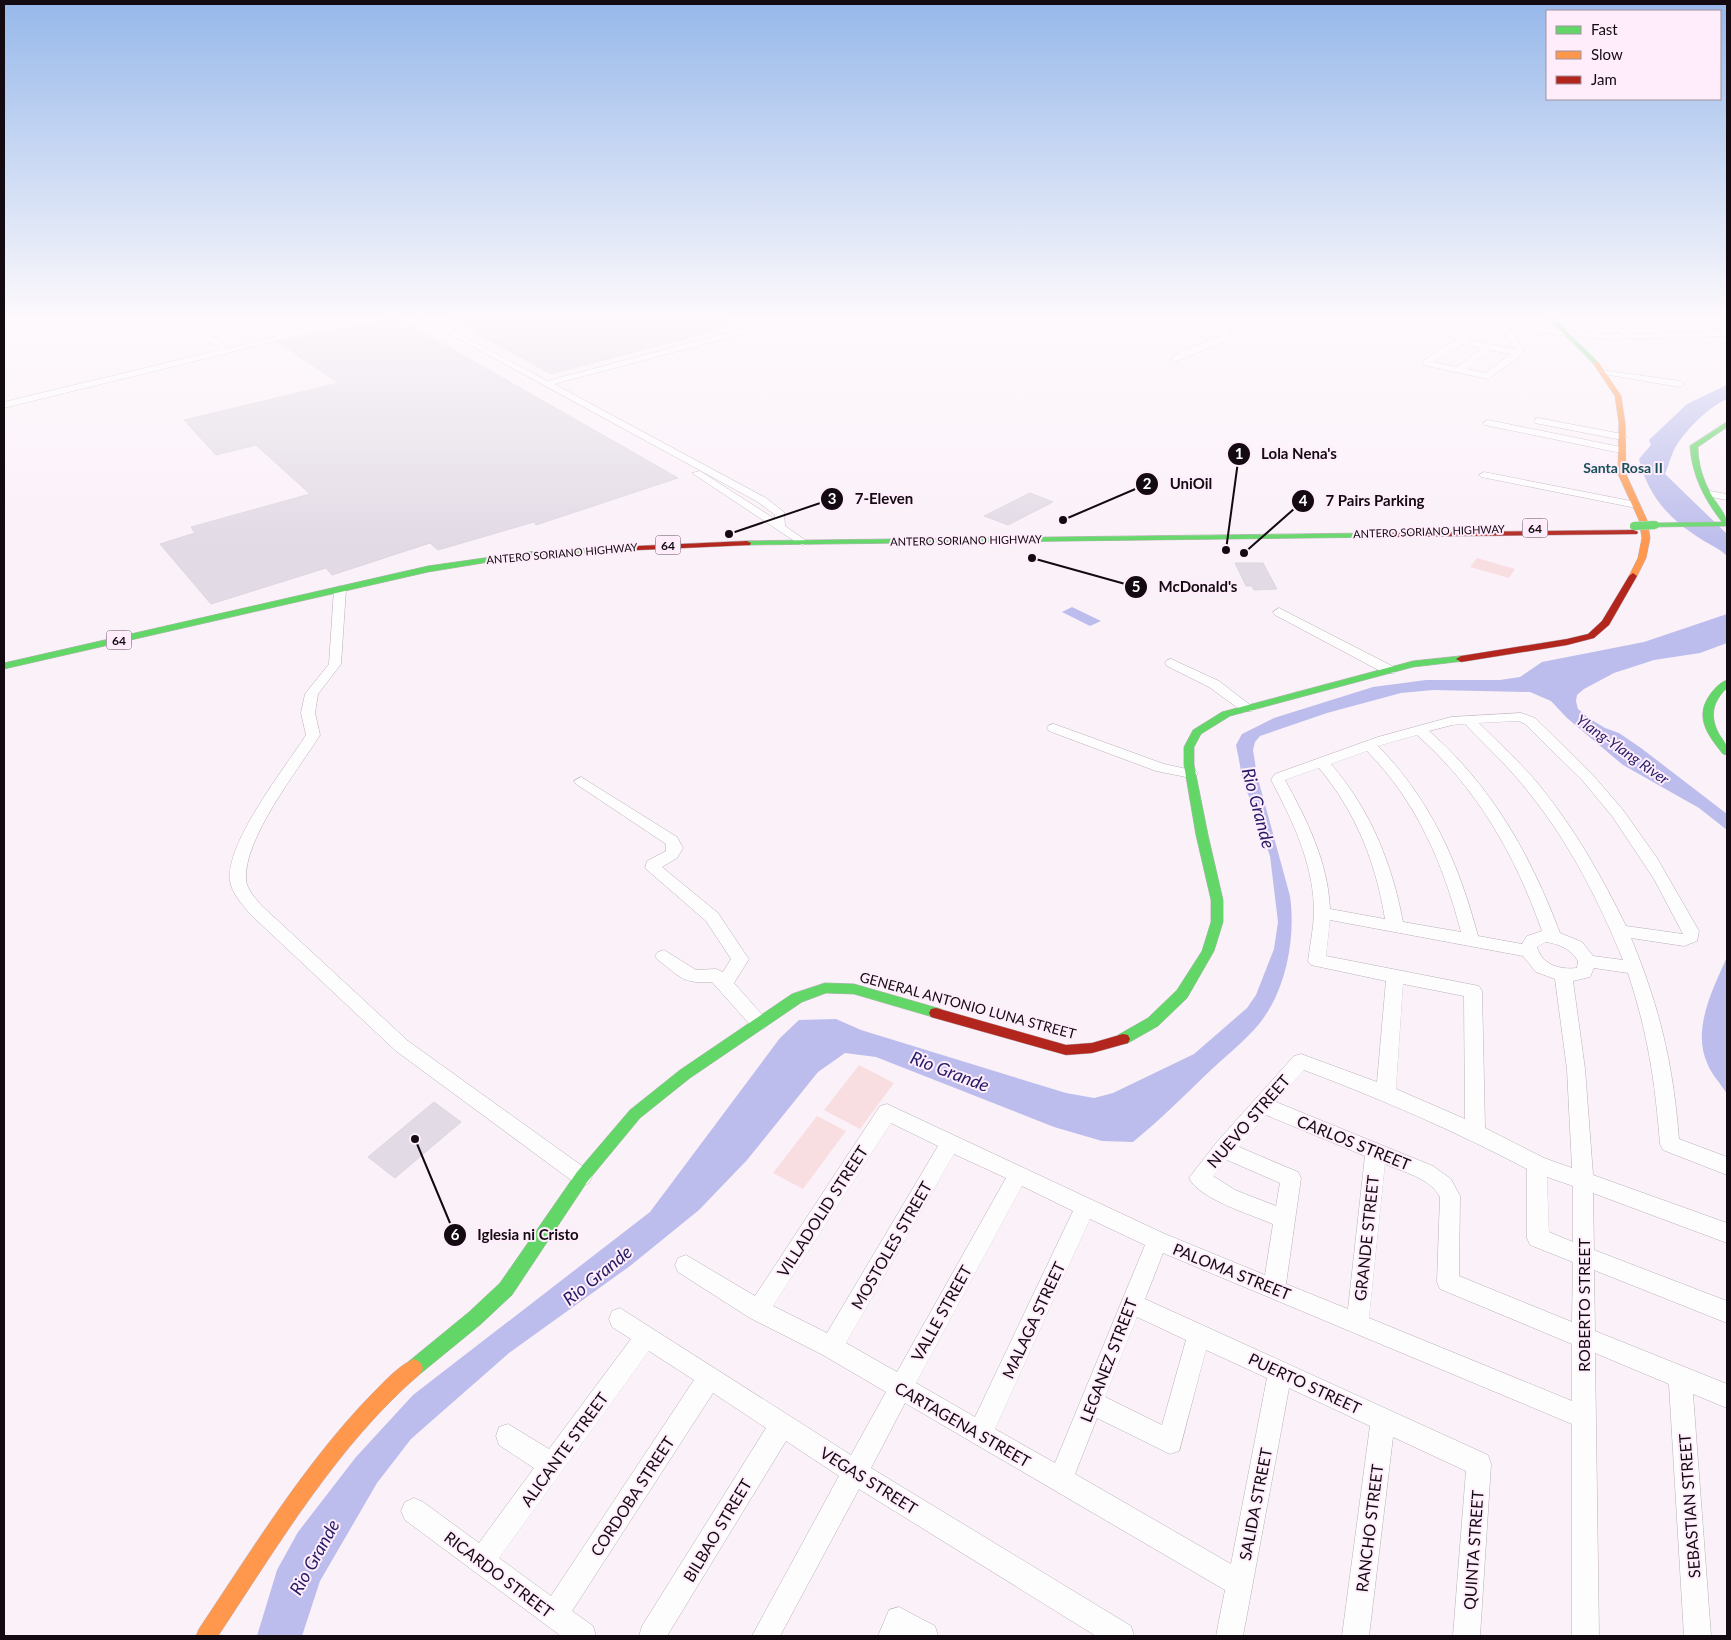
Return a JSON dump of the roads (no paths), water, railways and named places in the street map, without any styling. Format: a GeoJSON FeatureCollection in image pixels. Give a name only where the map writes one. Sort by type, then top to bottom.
{"type":"FeatureCollection","features":[{"type":"Feature","properties":{"kind":"main road"},"geometry":{"type":"LineString","coordinates":[[1617,394],[1622,437],[1622,474],[1636,506],[1637,526]]}},
{"type":"Feature","properties":{"kind":"main road"},"geometry":{"type":"LineString","coordinates":[[1726,426],[1694,446],[1692,454],[1696,467],[1727,524]]}},
{"type":"Feature","properties":{"kind":"main road","name":"ANTERO SORIANO HIGHWAY"},"geometry":{"type":"LineString","coordinates":[[1655,530],[1727,524]]}},
{"type":"Feature","properties":{"kind":"main road","name":"ANTERO SORIANO HIGHWAY"},"geometry":{"type":"LineString","coordinates":[[4,666],[428,569],[526,554],[655,546],[803,542],[1312,537],[1637,526],[1680,532],[1727,531]]}},
{"type":"Feature","properties":{"kind":"main road"},"geometry":{"type":"LineString","coordinates":[[1393,533],[1446,540],[1655,530]]}},
{"type":"Feature","properties":{"kind":"main road","name":"GENERAL ANTONIO LUNA STREET"},"geometry":{"type":"LineString","coordinates":[[206,1636],[276,1530],[354,1426],[400,1378],[475,1318],[506,1289],[582,1177],[619,1130],[652,1099],[759,1023],[798,998],[824,988],[839,987],[1066,1050],[1091,1050],[1140,1031],[1162,1015],[1184,991],[1209,946],[1218,922],[1218,909],[1203,842],[1191,774],[1189,747],[1195,734],[1215,718],[1389,670],[1419,663],[1522,650],[1591,636],[1606,623],[1622,598],[1655,530]]}},
{"type":"Feature","properties":{"kind":"main road"},"geometry":{"type":"LineString","coordinates":[[1727,683],[1714,692],[1705,715],[1709,728],[1727,752]]}},
{"type":"Feature","properties":{"kind":"street"},"geometry":{"type":"LineString","coordinates":[[4,405],[50,394]]}},
{"type":"Feature","properties":{"kind":"street"},"geometry":{"type":"LineString","coordinates":[[563,394],[672,453],[721,490],[803,542]]}},
{"type":"Feature","properties":{"kind":"street"},"geometry":{"type":"LineString","coordinates":[[1538,421],[1622,437]]}},
{"type":"Feature","properties":{"kind":"street"},"geometry":{"type":"LineString","coordinates":[[1488,423],[1621,450]]}},
{"type":"Feature","properties":{"kind":"street"},"geometry":{"type":"LineString","coordinates":[[1484,475],[1636,506]]}},
{"type":"Feature","properties":{"kind":"street"},"geometry":{"type":"LineString","coordinates":[[1710,494],[1727,496]]}},
{"type":"Feature","properties":{"kind":"street"},"geometry":{"type":"LineString","coordinates":[[340,588],[336,664],[312,694],[308,713],[313,735],[249,835],[240,863],[238,882],[243,894],[256,910],[402,1046],[582,1177]]}},
{"type":"Feature","properties":{"kind":"street"},"geometry":{"type":"LineString","coordinates":[[1279,612],[1389,670]]}},
{"type":"Feature","properties":{"kind":"street"},"geometry":{"type":"LineString","coordinates":[[1172,663],[1214,684],[1246,708]]}},
{"type":"Feature","properties":{"kind":"street"},"geometry":{"type":"LineString","coordinates":[[1714,692],[1727,698]]}},
{"type":"Feature","properties":{"kind":"street"},"geometry":{"type":"LineString","coordinates":[[1475,1132],[1473,991],[1317,961],[1322,913],[1308,843],[1298,817],[1278,780],[1280,777],[1369,745],[1451,721],[1513,716],[1530,721],[1574,764],[1622,820],[1660,873],[1692,931],[1691,937],[1684,940],[1621,932]]}},
{"type":"Feature","properties":{"kind":"street"},"geometry":{"type":"LineString","coordinates":[[1468,720],[1536,792],[1574,844],[1621,932],[1653,1029],[1664,1077],[1670,1144],[1727,1166]]}},
{"type":"Feature","properties":{"kind":"street"},"geometry":{"type":"LineString","coordinates":[[1054,728],[1161,768],[1191,774]]}},
{"type":"Feature","properties":{"kind":"street"},"geometry":{"type":"LineString","coordinates":[[1421,731],[1438,744],[1465,774],[1502,824],[1530,877],[1553,937]]}},
{"type":"Feature","properties":{"kind":"street"},"geometry":{"type":"LineString","coordinates":[[1369,745],[1399,776],[1434,832],[1459,889],[1471,939]]}},
{"type":"Feature","properties":{"kind":"street"},"geometry":{"type":"LineString","coordinates":[[1322,762],[1337,778],[1350,798],[1373,841],[1385,875],[1395,926]]}},
{"type":"Feature","properties":{"kind":"street"},"geometry":{"type":"LineString","coordinates":[[581,780],[672,841],[675,848],[672,854],[653,865],[653,868],[712,918],[740,959],[736,968],[724,983]]}},
{"type":"Feature","properties":{"kind":"street"},"geometry":{"type":"LineString","coordinates":[[1322,913],[1529,951]]}},
{"type":"Feature","properties":{"kind":"street"},"geometry":{"type":"LineString","coordinates":[[1588,961],[1584,972],[1575,975],[1563,974],[1544,968],[1534,960],[1529,951],[1533,940],[1541,937],[1553,937],[1572,944],[1582,952],[1588,961],[1634,968]]}},
{"type":"Feature","properties":{"kind":"street"},"geometry":{"type":"LineString","coordinates":[[664,956],[693,977],[716,975],[759,1023]]}},
{"type":"Feature","properties":{"kind":"street","name":"ROBERTO STREET"},"geometry":{"type":"LineString","coordinates":[[1563,974],[1576,1069],[1583,1181],[1582,1336],[1585,1636]]}},
{"type":"Feature","properties":{"kind":"street"},"geometry":{"type":"LineString","coordinates":[[1395,976],[1386,1093],[1475,1132],[1537,1164],[1727,1233]]}},
{"type":"Feature","properties":{"kind":"street","name":"NUEVO STREET"},"geometry":{"type":"LineString","coordinates":[[1285,1219],[1228,1196],[1199,1178],[1301,1061],[1386,1093]]}},
{"type":"Feature","properties":{"kind":"street","name":"CARLOS STREET"},"geometry":{"type":"LineString","coordinates":[[1262,1104],[1426,1172],[1444,1185],[1450,1196],[1448,1282],[1582,1336]]}},
{"type":"Feature","properties":{"kind":"street","name":"PALOMA STREET"},"geometry":{"type":"LineString","coordinates":[[887,1112],[1157,1241],[1274,1288],[1356,1325],[1583,1417]]}},
{"type":"Feature","properties":{"kind":"street","name":"VILLADOLID STREET"},"geometry":{"type":"LineString","coordinates":[[758,1310],[887,1112]]}},
{"type":"Feature","properties":{"kind":"street","name":"MOSTOLES STREET"},"geometry":{"type":"LineString","coordinates":[[831,1347],[950,1143]]}},
{"type":"Feature","properties":{"kind":"street"},"geometry":{"type":"LineString","coordinates":[[1224,1149],[1290,1178],[1274,1288]]}},
{"type":"Feature","properties":{"kind":"street","name":"GRANDE STREET"},"geometry":{"type":"LineString","coordinates":[[1356,1325],[1376,1151]]}},
{"type":"Feature","properties":{"kind":"street"},"geometry":{"type":"LineString","coordinates":[[1537,1164],[1538,1238],[1727,1312]]}},
{"type":"Feature","properties":{"kind":"street","name":"VALLE STREET"},"geometry":{"type":"LineString","coordinates":[[765,1636],[1018,1175]]}},
{"type":"Feature","properties":{"kind":"street","name":"MALAGA STREET"},"geometry":{"type":"LineString","coordinates":[[980,1434],[1085,1207]]}},
{"type":"Feature","properties":{"kind":"street","name":"LEGANEZ STREET"},"geometry":{"type":"LineString","coordinates":[[1060,1480],[1130,1303],[1157,1241]]}},
{"type":"Feature","properties":{"kind":"street","name":"CARTAGENA STREET"},"geometry":{"type":"LineString","coordinates":[[686,1265],[758,1310],[831,1347],[1240,1584]]}},
{"type":"Feature","properties":{"kind":"street","name":"PUERTO STREET"},"geometry":{"type":"LineString","coordinates":[[1130,1303],[1479,1464]]}},
{"type":"Feature","properties":{"kind":"street","name":"VEGAS STREET"},"geometry":{"type":"LineString","coordinates":[[620,1320],[855,1472],[1121,1636]]}},
{"type":"Feature","properties":{"kind":"street"},"geometry":{"type":"LineString","coordinates":[[1092,1403],[1170,1442],[1198,1334]]}},
{"type":"Feature","properties":{"kind":"street","name":"ALICANTE STREET"},"geometry":{"type":"LineString","coordinates":[[482,1561],[646,1336]]}},
{"type":"Feature","properties":{"kind":"street"},"geometry":{"type":"LineString","coordinates":[[1582,1336],[1727,1396]]}},
{"type":"Feature","properties":{"kind":"street","name":"SALIDA STREET"},"geometry":{"type":"LineString","coordinates":[[1230,1636],[1280,1371]]}},
{"type":"Feature","properties":{"kind":"street","name":"SEBASTIAN STREET"},"geometry":{"type":"LineString","coordinates":[[1680,1376],[1698,1636]]}},
{"type":"Feature","properties":{"kind":"street","name":"CORDOBA STREET"},"geometry":{"type":"LineString","coordinates":[[554,1615],[710,1378]]}},
{"type":"Feature","properties":{"kind":"street","name":"RANCHO STREET"},"geometry":{"type":"LineString","coordinates":[[1355,1636],[1383,1419]]}},
{"type":"Feature","properties":{"kind":"street","name":"BILBAO STREET"},"geometry":{"type":"LineString","coordinates":[[652,1636],[782,1425]]}},
{"type":"Feature","properties":{"kind":"street"},"geometry":{"type":"LineString","coordinates":[[508,1436],[552,1465]]}},
{"type":"Feature","properties":{"kind":"street","name":"QUINTA STREET"},"geometry":{"type":"LineString","coordinates":[[1467,1636],[1479,1464]]}},
{"type":"Feature","properties":{"kind":"street","name":"RICARDO STREET"},"geometry":{"type":"LineString","coordinates":[[414,1511],[583,1636]]}},
{"type":"Feature","properties":{"kind":"street"},"geometry":{"type":"LineString","coordinates":[[895,1628],[925,1636]]}},
{"type":"Feature","properties":{"kind":"water"},"geometry":{"type":"Polygon","coordinates":[[[1709,394],[1727,394],[1727,399],[1704,414],[1689,429],[1673,452],[1665,474],[1727,534],[1727,556],[1670,515],[1654,495],[1639,459],[1651,445],[1649,440],[1687,404],[1709,394]]]}},
{"type":"Feature","properties":{"kind":"water"},"geometry":{"type":"Polygon","coordinates":[[[1072,607],[1101,621],[1090,626],[1062,612],[1072,607]]]}},
{"type":"Feature","properties":{"kind":"water"},"geometry":{"type":"Polygon","coordinates":[[[1727,614],[1727,643],[1700,653],[1654,660],[1614,673],[1584,689],[1577,695],[1576,701],[1578,709],[1589,718],[1605,728],[1619,733],[1641,748],[1727,814],[1727,830],[1699,808],[1623,765],[1567,718],[1551,701],[1530,692],[1433,690],[1401,693],[1327,713],[1260,736],[1255,742],[1253,750],[1257,775],[1290,896],[1291,929],[1287,963],[1276,996],[1259,1024],[1154,1124],[1133,1142],[1102,1141],[1054,1127],[876,1057],[845,1053],[818,1072],[747,1160],[699,1210],[630,1266],[509,1353],[411,1439],[377,1483],[320,1581],[302,1636],[257,1636],[277,1570],[298,1532],[356,1457],[413,1395],[650,1212],[780,1038],[799,1020],[836,1019],[861,1030],[1066,1093],[1094,1098],[1113,1093],[1194,1054],[1247,1008],[1256,995],[1274,949],[1278,922],[1270,856],[1242,777],[1236,745],[1242,734],[1274,718],[1373,687],[1426,680],[1500,680],[1520,677],[1542,662],[1644,642],[1727,614]]]}},
{"type":"Feature","properties":{"kind":"water"},"geometry":{"type":"Polygon","coordinates":[[[1727,957],[1727,1094],[1708,1065],[1703,1052],[1702,1038],[1703,1024],[1710,996],[1727,957]]]}},
{"type":"Feature","properties":{"kind":"place","name":"UniOil"},"geometry":{"type":"Point","coordinates":[1063,520]}},
{"type":"Feature","properties":{"kind":"place","name":"7-Eleven"},"geometry":{"type":"Point","coordinates":[729,534]}},
{"type":"Feature","properties":{"kind":"place","name":"Lola Nena's"},"geometry":{"type":"Point","coordinates":[1226,550]}},
{"type":"Feature","properties":{"kind":"place","name":"7 Pairs Parking"},"geometry":{"type":"Point","coordinates":[1244,553]}},
{"type":"Feature","properties":{"kind":"place","name":"McDonald's"},"geometry":{"type":"Point","coordinates":[1032,558]}},
{"type":"Feature","properties":{"kind":"place","name":"Iglesia ni Cristo"},"geometry":{"type":"Point","coordinates":[415,1139]}},
{"type":"Feature","properties":{"kind":"district","name":"Santa Rosa II"},"geometry":{"type":"Point","coordinates":[1623,467]}},
{"type":"Feature","properties":{"kind":"water label","name":"Ylang-Ylang River"},"geometry":{"type":"Point","coordinates":[1623,749]}},
{"type":"Feature","properties":{"kind":"water label","name":"Rio Grande"},"geometry":{"type":"Point","coordinates":[1259,808]}},
{"type":"Feature","properties":{"kind":"water label","name":"Rio Grande"},"geometry":{"type":"Point","coordinates":[950,1071]}},
{"type":"Feature","properties":{"kind":"water label","name":"Rio Grande"},"geometry":{"type":"Point","coordinates":[597,1275]}},
{"type":"Feature","properties":{"kind":"water label","name":"Rio Grande"},"geometry":{"type":"Point","coordinates":[314,1557]}}]}
